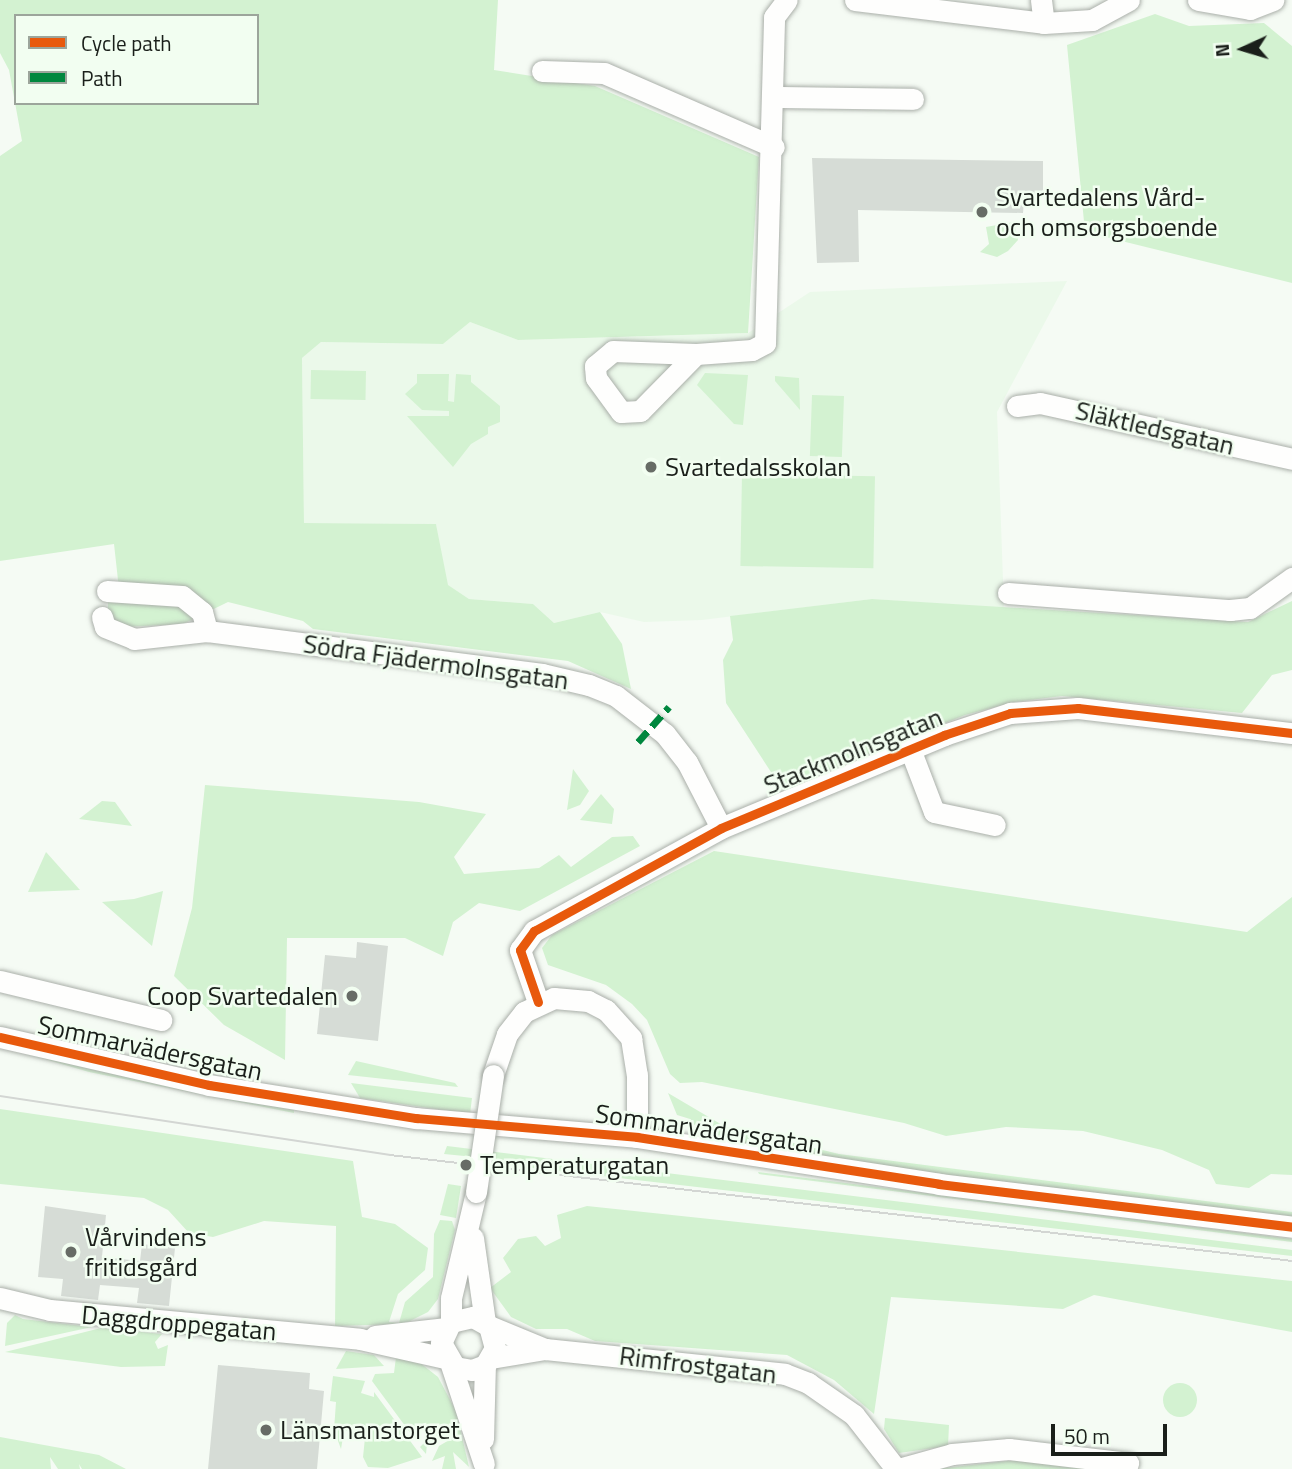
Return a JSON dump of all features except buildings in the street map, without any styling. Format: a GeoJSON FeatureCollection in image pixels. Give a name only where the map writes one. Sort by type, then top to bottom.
{"type":"FeatureCollection","features":[{"type":"Feature","properties":{"kind":"street"},"geometry":{"type":"LineString","coordinates":[[696,354],[752,350],[765,343],[774,147],[774,16],[787,0]]}},
{"type":"Feature","properties":{"kind":"street"},"geometry":{"type":"LineString","coordinates":[[855,0],[1044,23],[1091,20],[1129,0]]}},
{"type":"Feature","properties":{"kind":"street"},"geometry":{"type":"LineString","coordinates":[[1041,0],[1044,23]]}},
{"type":"Feature","properties":{"kind":"street"},"geometry":{"type":"LineString","coordinates":[[1198,0],[1250,9],[1273,0]]}},
{"type":"Feature","properties":{"kind":"street"},"geometry":{"type":"LineString","coordinates":[[542,71],[604,73],[774,147]]}},
{"type":"Feature","properties":{"kind":"street"},"geometry":{"type":"LineString","coordinates":[[773,97],[913,99]]}},
{"type":"Feature","properties":{"kind":"street","name":"Släktledsgatan"},"geometry":{"type":"LineString","coordinates":[[1017,406],[1040,403],[1292,459]]}},
{"type":"Feature","properties":{"kind":"street"},"geometry":{"type":"LineString","coordinates":[[1008,593],[1230,610],[1260,602],[1292,578]]}},
{"type":"Feature","properties":{"kind":"street"},"geometry":{"type":"LineString","coordinates":[[107,591],[182,596],[202,612],[207,631]]}},
{"type":"Feature","properties":{"kind":"street","name":"Södra Fjädermolnsgatan"},"geometry":{"type":"LineString","coordinates":[[102,617],[105,627],[134,639],[207,631],[542,674],[589,685],[615,696],[665,734],[687,762],[721,828]]}},
{"type":"Feature","properties":{"kind":"street","name":"Stackmolnsgatan"},"geometry":{"type":"LineString","coordinates":[[538,1002],[521,960],[526,939],[721,828],[909,749],[1010,713],[1078,708],[1292,733]]}},
{"type":"Feature","properties":{"kind":"street","name":"Stackmolnsgatan"},"geometry":{"type":"LineString","coordinates":[[909,749],[934,812],[995,825]]}},
{"type":"Feature","properties":{"kind":"street"},"geometry":{"type":"LineString","coordinates":[[0,981],[161,1020]]}},
{"type":"Feature","properties":{"kind":"street"},"geometry":{"type":"LineString","coordinates":[[485,1466],[441,1343],[448,1325],[451,1298],[472,1225],[493,1075],[507,1034],[538,1002],[554,998],[589,1001],[622,1024],[636,1055],[637,1137]]}},
{"type":"Feature","properties":{"kind":"street","name":"Sommarvädersgatan"},"geometry":{"type":"LineString","coordinates":[[0,1037],[101,1063],[301,1100],[456,1122],[637,1137],[939,1184],[1292,1227]]}},
{"type":"Feature","properties":{"kind":"street"},"geometry":{"type":"LineString","coordinates":[[472,1225],[487,1324],[495,1342],[488,1362],[485,1466]]}},
{"type":"Feature","properties":{"kind":"street","name":"Daggdroppegatan"},"geometry":{"type":"LineString","coordinates":[[0,1298],[50,1310],[360,1339],[448,1361]]}},
{"type":"Feature","properties":{"kind":"street"},"geometry":{"type":"LineString","coordinates":[[448,1325],[468,1316],[487,1324]]}},
{"type":"Feature","properties":{"kind":"street","name":"Rimfrostgatan"},"geometry":{"type":"LineString","coordinates":[[487,1324],[545,1349],[785,1374],[808,1383],[855,1415],[897,1469],[953,1454],[1009,1448],[1128,1463]]}},
{"type":"Feature","properties":{"kind":"street","name":"Daggdroppegatan"},"geometry":{"type":"LineString","coordinates":[[360,1339],[448,1325]]}},
{"type":"Feature","properties":{"kind":"street","name":"Rimfrostgatan"},"geometry":{"type":"LineString","coordinates":[[488,1362],[545,1349]]}},
{"type":"Feature","properties":{"kind":"street"},"geometry":{"type":"LineString","coordinates":[[448,1361],[468,1371],[488,1362]]}},
{"type":"Feature","properties":{"kind":"shaded area","name":"Svartedalsskolan"},"geometry":{"type":"Polygon","coordinates":[[[1067,281],[997,412],[1004,608],[872,599],[702,620],[644,622],[600,612],[554,623],[533,604],[469,599],[447,585],[436,524],[304,523],[302,358],[321,342],[443,344],[470,322],[518,340],[748,333],[810,292],[1067,281]]]}},
{"type":"Feature","properties":{"kind":"green space"},"geometry":{"type":"Polygon","coordinates":[[[0,0],[498,0],[494,70],[595,86],[759,157],[748,333],[518,340],[470,322],[443,344],[321,342],[302,358],[304,523],[436,524],[448,585],[469,599],[533,604],[554,623],[600,612],[622,644],[631,689],[568,661],[313,629],[303,621],[228,602],[183,624],[123,627],[112,621],[108,609],[108,602],[120,598],[114,544],[0,561],[0,156],[22,141],[15,105],[259,105],[259,14],[14,14],[14,97],[9,70],[0,53],[0,0]]]}},
{"type":"Feature","properties":{"kind":"green space"},"geometry":{"type":"Polygon","coordinates":[[[1155,14],[1189,26],[1264,23],[1292,46],[1292,283],[1085,232],[1067,45],[1155,14]]]}},
{"type":"Feature","properties":{"kind":"green space"},"geometry":{"type":"Polygon","coordinates":[[[1014,222],[1018,240],[1008,251],[997,257],[980,252],[989,244],[986,227],[1014,222]]]}},
{"type":"Feature","properties":{"kind":"green space"},"geometry":{"type":"Polygon","coordinates":[[[311,370],[366,371],[365,400],[310,399],[311,370]]]}},
{"type":"Feature","properties":{"kind":"green space"},"geometry":{"type":"Polygon","coordinates":[[[705,373],[748,375],[743,425],[734,424],[697,385],[705,373]]]}},
{"type":"Feature","properties":{"kind":"green space"},"geometry":{"type":"Polygon","coordinates":[[[417,374],[449,374],[448,401],[454,402],[456,374],[471,375],[471,382],[500,406],[500,422],[488,427],[488,434],[471,444],[453,467],[407,416],[449,416],[449,411],[422,410],[405,394],[417,383],[417,374]]]}},
{"type":"Feature","properties":{"kind":"green space"},"geometry":{"type":"Polygon","coordinates":[[[775,376],[799,378],[800,410],[775,381],[775,376]]]}},
{"type":"Feature","properties":{"kind":"green space"},"geometry":{"type":"Polygon","coordinates":[[[812,395],[844,396],[842,457],[810,456],[812,395]]]}},
{"type":"Feature","properties":{"kind":"green space"},"geometry":{"type":"Polygon","coordinates":[[[742,474],[875,476],[873,568],[740,566],[742,474]]]}},
{"type":"Feature","properties":{"kind":"green space"},"geometry":{"type":"Polygon","coordinates":[[[872,599],[1248,622],[1292,601],[1292,670],[1272,675],[1242,713],[1062,696],[1014,702],[965,715],[782,789],[726,703],[723,660],[733,640],[730,616],[872,599]]]}},
{"type":"Feature","properties":{"kind":"green space"},"geometry":{"type":"Polygon","coordinates":[[[573,769],[589,791],[580,805],[567,810],[573,769]]]}},
{"type":"Feature","properties":{"kind":"green space"},"geometry":{"type":"Polygon","coordinates":[[[205,785],[419,802],[486,814],[454,857],[464,874],[539,868],[559,855],[571,867],[612,837],[633,836],[640,846],[520,911],[479,903],[453,922],[443,956],[405,938],[287,938],[285,1060],[224,1025],[174,976],[192,908],[205,785]]]}},
{"type":"Feature","properties":{"kind":"green space"},"geometry":{"type":"Polygon","coordinates":[[[601,794],[614,809],[612,824],[580,820],[601,794]]]}},
{"type":"Feature","properties":{"kind":"green space"},"geometry":{"type":"Polygon","coordinates":[[[102,801],[115,802],[132,826],[79,819],[102,801]]]}},
{"type":"Feature","properties":{"kind":"green space"},"geometry":{"type":"Polygon","coordinates":[[[714,851],[1247,932],[1292,897],[1292,1175],[1271,1174],[1249,1188],[1216,1184],[1209,1170],[1162,1150],[1083,1131],[1006,1127],[946,1136],[904,1123],[702,1082],[680,1083],[670,1074],[647,1020],[632,1004],[606,985],[548,965],[542,948],[552,935],[714,851]]]}},
{"type":"Feature","properties":{"kind":"green space"},"geometry":{"type":"Polygon","coordinates":[[[46,852],[80,890],[28,892],[46,852]]]}},
{"type":"Feature","properties":{"kind":"green space"},"geometry":{"type":"Polygon","coordinates":[[[163,891],[152,946],[102,902],[134,899],[163,891]]]}},
{"type":"Feature","properties":{"kind":"green space"},"geometry":{"type":"Polygon","coordinates":[[[0,1046],[294,1109],[294,1113],[89,1072],[0,1046]]]}},
{"type":"Feature","properties":{"kind":"green space"},"geometry":{"type":"Polygon","coordinates":[[[356,1061],[455,1083],[458,1087],[348,1075],[356,1061]]]}},
{"type":"Feature","properties":{"kind":"green space"},"geometry":{"type":"Polygon","coordinates":[[[351,1083],[472,1098],[470,1114],[360,1098],[351,1083]]]}},
{"type":"Feature","properties":{"kind":"green space"},"geometry":{"type":"Polygon","coordinates":[[[668,1093],[724,1126],[839,1154],[1292,1212],[1292,1221],[979,1181],[736,1142],[700,1132],[690,1119],[677,1115],[668,1093]]]}},
{"type":"Feature","properties":{"kind":"green space"},"geometry":{"type":"Polygon","coordinates":[[[0,1109],[353,1161],[362,1217],[395,1224],[428,1248],[425,1270],[398,1294],[389,1322],[399,1323],[405,1302],[433,1277],[434,1234],[440,1220],[452,1221],[455,1230],[438,1299],[428,1312],[404,1324],[335,1326],[336,1226],[264,1221],[213,1237],[189,1233],[168,1210],[144,1198],[0,1184],[0,1109]]]}},
{"type":"Feature","properties":{"kind":"green space"},"geometry":{"type":"Polygon","coordinates":[[[447,1146],[1292,1250],[1292,1256],[524,1167],[524,1162],[444,1154],[447,1146]]]}},
{"type":"Feature","properties":{"kind":"green space"},"geometry":{"type":"Polygon","coordinates":[[[758,1172],[1292,1239],[1292,1242],[759,1174],[758,1172]]]}},
{"type":"Feature","properties":{"kind":"green space"},"geometry":{"type":"Polygon","coordinates":[[[448,1184],[461,1186],[456,1218],[440,1215],[448,1184]]]}},
{"type":"Feature","properties":{"kind":"green space"},"geometry":{"type":"Polygon","coordinates":[[[587,1206],[1292,1281],[1292,1332],[1094,1295],[1063,1309],[891,1297],[874,1414],[834,1380],[787,1355],[595,1341],[567,1329],[536,1329],[511,1317],[490,1288],[511,1272],[503,1258],[518,1239],[536,1236],[545,1246],[561,1238],[557,1215],[587,1206]]]}},
{"type":"Feature","properties":{"kind":"green space"},"geometry":{"type":"Polygon","coordinates":[[[15,1315],[23,1319],[92,1327],[5,1346],[7,1323],[15,1315]]]}},
{"type":"Feature","properties":{"kind":"green space"},"geometry":{"type":"Polygon","coordinates":[[[101,1328],[162,1334],[155,1342],[158,1349],[168,1345],[165,1366],[121,1367],[5,1352],[101,1328]]]}},
{"type":"Feature","properties":{"kind":"green space"},"geometry":{"type":"Polygon","coordinates":[[[346,1351],[374,1355],[384,1366],[336,1369],[346,1351]]]}},
{"type":"Feature","properties":{"kind":"green space"},"geometry":{"type":"Polygon","coordinates":[[[396,1357],[419,1362],[438,1377],[456,1411],[469,1467],[453,1452],[456,1469],[442,1469],[445,1456],[432,1461],[439,1446],[456,1436],[438,1438],[427,1444],[426,1454],[420,1447],[426,1441],[426,1429],[411,1434],[372,1381],[375,1374],[394,1373],[396,1357]]]}},
{"type":"Feature","properties":{"kind":"green space"},"geometry":{"type":"Polygon","coordinates":[[[333,1376],[365,1381],[361,1393],[374,1397],[374,1392],[422,1457],[388,1468],[368,1467],[363,1457],[365,1438],[353,1430],[344,1431],[341,1449],[334,1430],[336,1402],[330,1401],[333,1376]]]}},
{"type":"Feature","properties":{"kind":"green space"},"geometry":{"type":"Polygon","coordinates":[[[1180,1383],[1192,1388],[1197,1400],[1192,1412],[1180,1417],[1168,1412],[1163,1400],[1168,1388],[1180,1383]]]}},
{"type":"Feature","properties":{"kind":"green space"},"geometry":{"type":"Polygon","coordinates":[[[885,1418],[949,1425],[948,1446],[899,1453],[884,1429],[885,1418]]]}},
{"type":"Feature","properties":{"kind":"green space"},"geometry":{"type":"Polygon","coordinates":[[[0,1437],[99,1455],[126,1469],[82,1469],[79,1464],[80,1469],[58,1469],[50,1457],[51,1469],[0,1469],[0,1437]]]}},
{"type":"Feature","properties":{"kind":"green space"},"geometry":{"type":"Polygon","coordinates":[[[1024,1459],[1123,1469],[936,1469],[1024,1459]]]}},
{"type":"Feature","properties":{"kind":"tram line"},"geometry":{"type":"LineString","coordinates":[[0,1096],[390,1155],[1292,1261]]}},
{"type":"Feature","properties":{"kind":"marked path"},"geometry":{"type":"LineString","coordinates":[[638,742],[669,707]]}},
{"type":"Feature","properties":{"kind":"cycle path"},"geometry":{"type":"LineString","coordinates":[[538,1002],[520,950],[534,931],[721,828],[944,735],[1010,713],[1078,708],[1292,733]]}},
{"type":"Feature","properties":{"kind":"cycle path"},"geometry":{"type":"LineString","coordinates":[[0,1037],[209,1085],[416,1118],[637,1137],[939,1184],[1292,1227]]}},
{"type":"Feature","properties":{"kind":"place","name":"Svartedalens Vård- och omsorgsboende"},"geometry":{"type":"Point","coordinates":[982,212]}},
{"type":"Feature","properties":{"kind":"place","name":"Svartedalsskolan"},"geometry":{"type":"Point","coordinates":[651,467]}},
{"type":"Feature","properties":{"kind":"place","name":"Coop Svartedalen"},"geometry":{"type":"Point","coordinates":[352,996]}},
{"type":"Feature","properties":{"kind":"place","name":"Temperaturgatan"},"geometry":{"type":"Point","coordinates":[466,1165]}},
{"type":"Feature","properties":{"kind":"place","name":"Vårvindens fritidsgård"},"geometry":{"type":"Point","coordinates":[71,1252]}},
{"type":"Feature","properties":{"kind":"place","name":"Länsmanstorget"},"geometry":{"type":"Point","coordinates":[266,1430]}}]}
